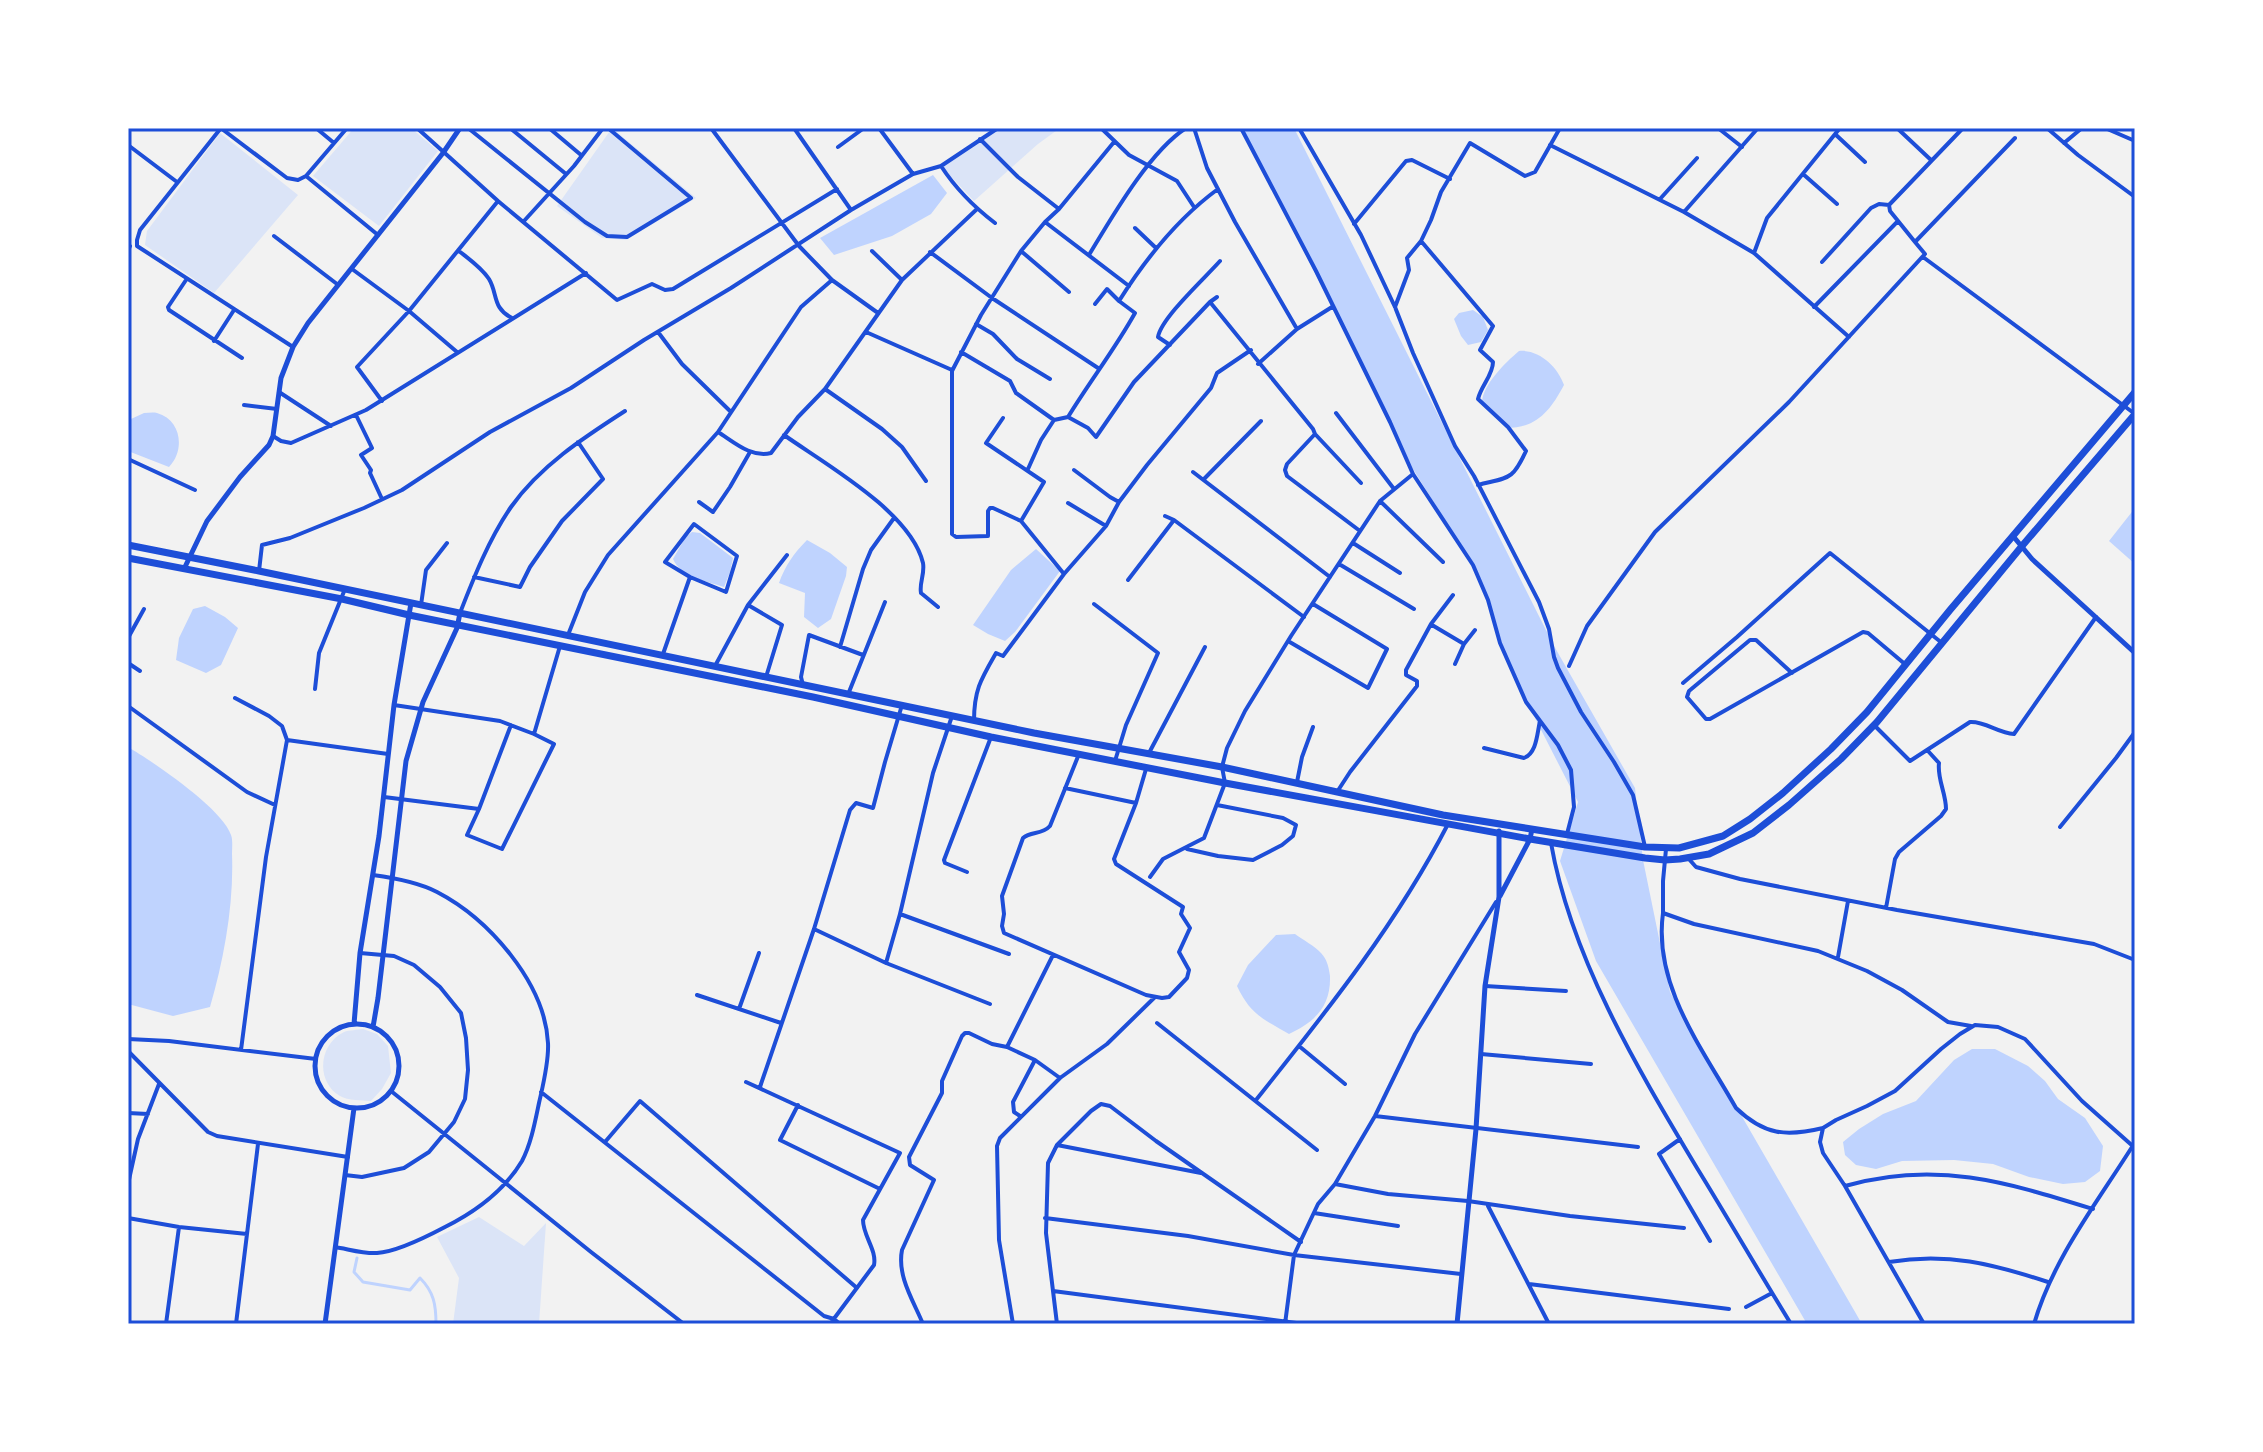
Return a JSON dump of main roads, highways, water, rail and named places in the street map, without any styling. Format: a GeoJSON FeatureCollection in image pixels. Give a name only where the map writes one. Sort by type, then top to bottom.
{"type":"FeatureCollection","features":[{"type":"Feature","properties":{"kind":"main road"},"geometry":{"type":"LineString","coordinates":[[128,558],[342,599],[991,737],[1225,783],[1448,824],[1532,829],[1645,847],[1679,848],[1709,842],[1743,825],[1831,749],[1867,712],[1930,633],[2135,392]]}},
{"type":"Feature","properties":{"kind":"main road"},"geometry":{"type":"LineString","coordinates":[[128,545],[974,721],[1222,767],[1499,828],[1530,839],[1665,860],[1724,848],[1753,833],[1841,759],[1874,725],[2135,414]]}},
{"type":"Feature","properties":{"kind":"main road"},"geometry":{"type":"LineString","coordinates":[[1831,749],[1841,759]]}},
{"type":"Feature","properties":{"kind":"main road"},"geometry":{"type":"LineString","coordinates":[[1679,848],[1684,858]]}},
{"type":"Feature","properties":{"kind":"water"},"geometry":{"type":"Polygon","coordinates":[[[1242,128],[1294,128],[1554,646],[1635,788],[1643,860],[1670,992],[1862,1324],[1807,1324],[1596,961],[1560,861],[1578,802],[1512,673],[1479,575],[1413,469],[1242,128]]]}},
{"type":"Feature","properties":{"kind":"water"},"geometry":{"type":"Polygon","coordinates":[[[933,175],[947,193],[931,214],[892,236],[834,255],[820,238],[933,175]]]}},
{"type":"Feature","properties":{"kind":"water"},"geometry":{"type":"Polygon","coordinates":[[[1473,310],[1483,317],[1488,330],[1481,342],[1468,345],[1454,319],[1459,313],[1473,310]]]}},
{"type":"Feature","properties":{"kind":"water"},"geometry":{"type":"Polygon","coordinates":[[[1519,351],[1534,353],[1547,360],[1564,385],[1541,416],[1526,425],[1506,428],[1482,403],[1483,396],[1496,374],[1519,351]]]}},
{"type":"Feature","properties":{"kind":"water"},"geometry":{"type":"Polygon","coordinates":[[[144,413],[165,417],[176,429],[179,445],[169,467],[128,451],[128,417],[131,419],[144,413]]]}},
{"type":"Feature","properties":{"kind":"water"},"geometry":{"type":"Polygon","coordinates":[[[2135,508],[2135,564],[2109,541],[2135,508]]]}},
{"type":"Feature","properties":{"kind":"water"},"geometry":{"type":"Polygon","coordinates":[[[692,532],[700,533],[733,558],[724,587],[688,574],[673,559],[692,532]]]}},
{"type":"Feature","properties":{"kind":"water"},"geometry":{"type":"Polygon","coordinates":[[[807,540],[847,567],[831,619],[818,628],[804,617],[805,593],[779,583],[790,560],[807,540]]]}},
{"type":"Feature","properties":{"kind":"water"},"geometry":{"type":"Polygon","coordinates":[[[1036,549],[1060,571],[1015,632],[1005,641],[973,625],[1011,570],[1036,549]]]}},
{"type":"Feature","properties":{"kind":"water"},"geometry":{"type":"Polygon","coordinates":[[[205,606],[238,628],[221,665],[206,673],[176,660],[179,638],[193,609],[205,606]]]}},
{"type":"Feature","properties":{"kind":"water"},"geometry":{"type":"Polygon","coordinates":[[[128,747],[201,799],[225,824],[232,839],[230,912],[210,1007],[173,1016],[128,1004],[128,747]]]}},
{"type":"Feature","properties":{"kind":"water"},"geometry":{"type":"Polygon","coordinates":[[[1295,934],[1325,958],[1330,987],[1320,1012],[1289,1034],[1252,1010],[1237,986],[1248,965],[1276,935],[1295,934]]]}},
{"type":"Feature","properties":{"kind":"water"},"geometry":{"type":"Polygon","coordinates":[[[1972,1049],[1995,1049],[2028,1066],[2045,1081],[2058,1099],[2085,1118],[2103,1146],[2100,1171],[2085,1182],[2063,1184],[2029,1177],[1993,1164],[1954,1160],[1902,1161],[1876,1169],[1856,1165],[1845,1155],[1843,1142],[1883,1114],[1916,1101],[1954,1060],[1972,1049]]]}},
{"type":"Feature","properties":{"kind":"waterway"},"geometry":{"type":"LineString","coordinates":[[357,1258],[354,1272],[363,1282],[410,1290],[420,1278],[433,1299],[436,1324]]}}]}
